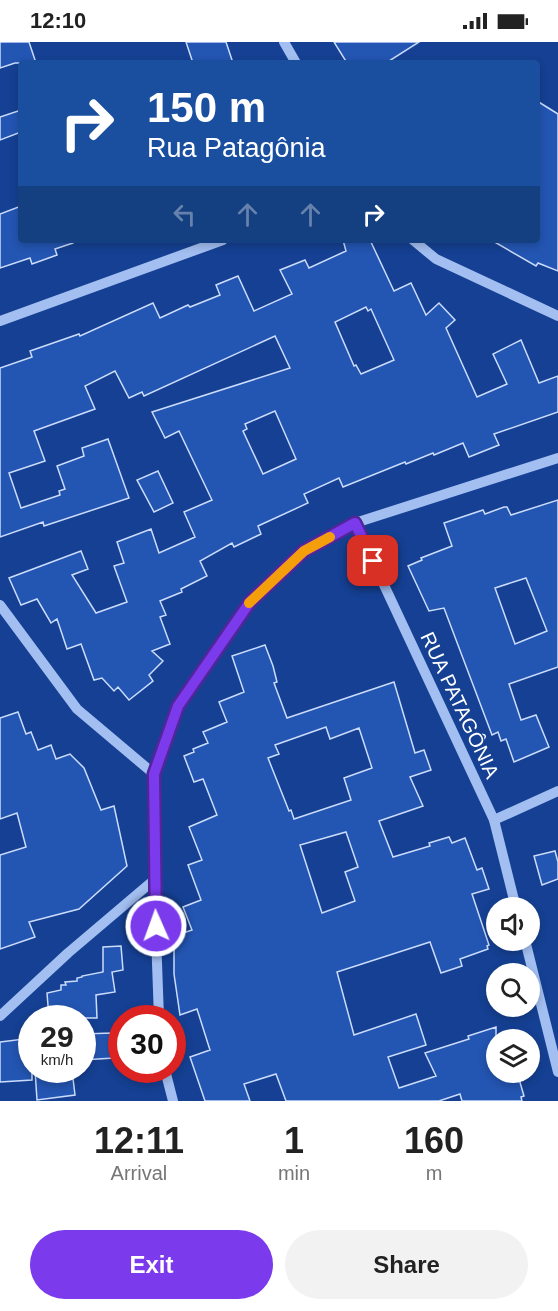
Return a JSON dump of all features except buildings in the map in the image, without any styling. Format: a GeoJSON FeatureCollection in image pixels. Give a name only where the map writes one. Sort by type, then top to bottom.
{"type":"FeatureCollection","features":[{"type":"Feature","properties":{"kind":"street"},"geometry":{"type":"LineString","coordinates":[[284,42],[294,60]]}},
{"type":"Feature","properties":{"kind":"street"},"geometry":{"type":"LineString","coordinates":[[0,321],[215,243]]}},
{"type":"Feature","properties":{"kind":"street"},"geometry":{"type":"LineString","coordinates":[[417,243],[436,259],[558,316]]}},
{"type":"Feature","properties":{"kind":"street"},"geometry":{"type":"LineString","coordinates":[[159,1005],[154,880],[154,774],[178,706],[250,602],[304,551],[355,523],[558,458]]}},
{"type":"Feature","properties":{"kind":"street","name":"RUA PATAGÔNIA"},"geometry":{"type":"LineString","coordinates":[[355,523],[494,820],[513,897]]}},
{"type":"Feature","properties":{"kind":"street"},"geometry":{"type":"LineString","coordinates":[[0,605],[77,710],[154,774]]}},
{"type":"Feature","properties":{"kind":"street"},"geometry":{"type":"LineString","coordinates":[[494,820],[558,791]]}},
{"type":"Feature","properties":{"kind":"street"},"geometry":{"type":"LineString","coordinates":[[0,1016],[68,953],[154,880]]}},
{"type":"Feature","properties":{"kind":"street"},"geometry":{"type":"LineString","coordinates":[[528,951],[558,1072]]}},
{"type":"Feature","properties":{"kind":"street"},"geometry":{"type":"LineString","coordinates":[[168,1083],[173,1101]]}},
{"type":"Feature","properties":{"kind":"slow traffic"},"geometry":{"type":"LineString","coordinates":[[249,603],[304,551],[330,537]]}},
{"type":"Feature","properties":{"kind":"route"},"geometry":{"type":"LineString","coordinates":[[156,926],[154,774],[178,706],[250,602],[304,551],[355,523],[373,561]]}}]}
